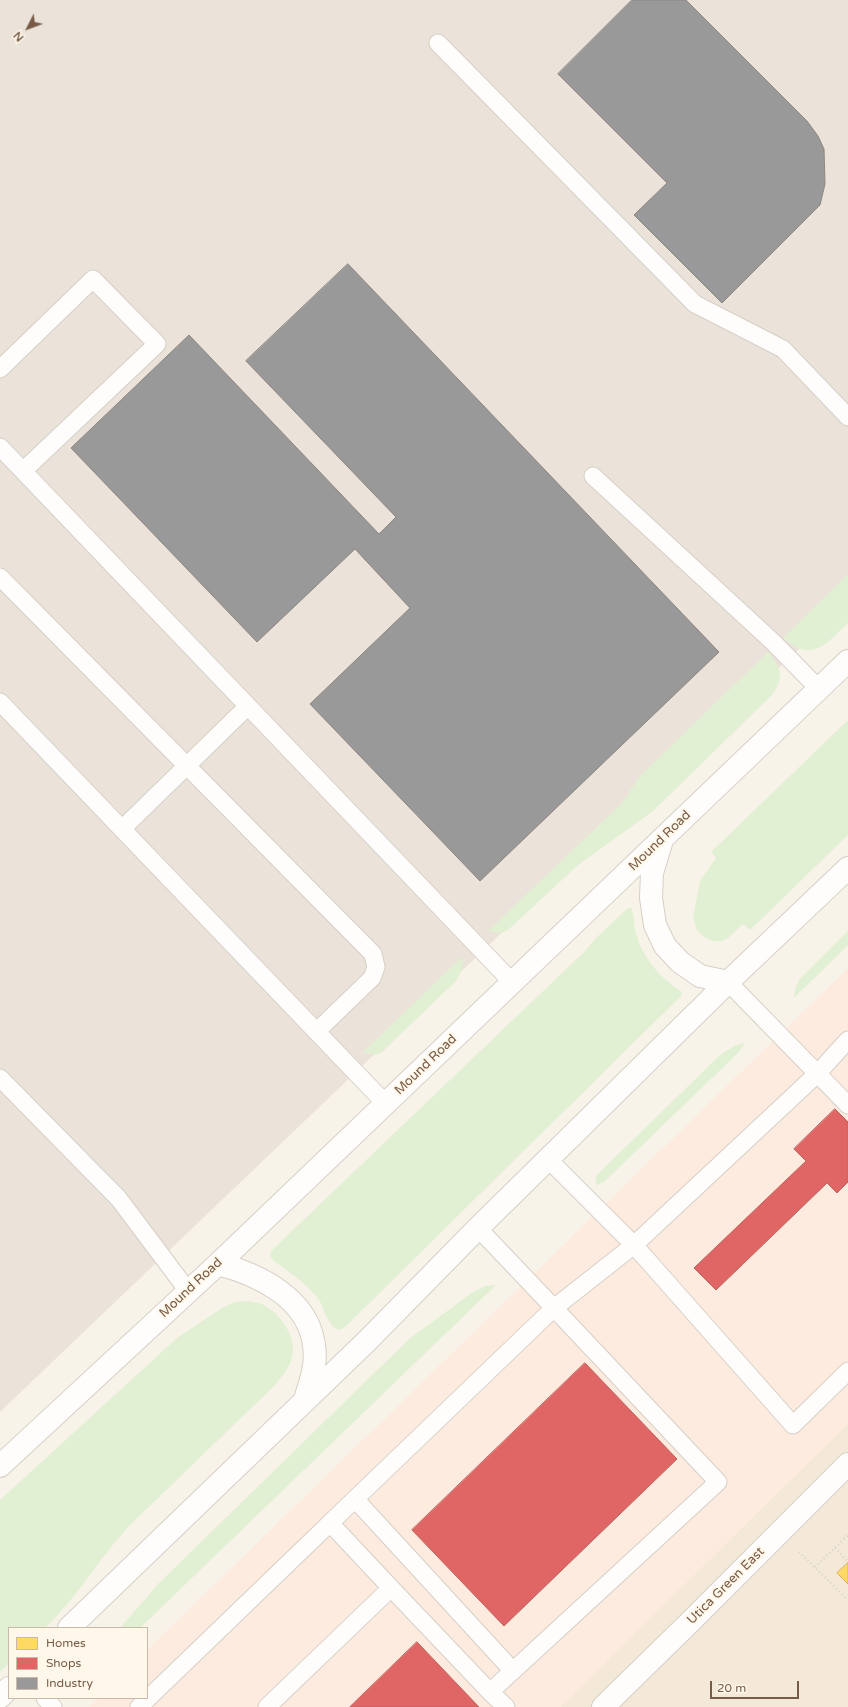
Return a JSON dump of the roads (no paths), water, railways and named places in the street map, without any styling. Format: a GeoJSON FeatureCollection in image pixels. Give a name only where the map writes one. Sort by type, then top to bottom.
{"type":"FeatureCollection","features":[{"type":"Feature","properties":{"kind":"main road","name":"Mound Road"},"geometry":{"type":"LineString","coordinates":[[0,1466],[218,1264],[848,660]]}},
{"type":"Feature","properties":{"kind":"main road"},"geometry":{"type":"LineString","coordinates":[[662,839],[652,873],[651,898],[655,924],[665,946],[680,962],[700,976],[728,982]]}},
{"type":"Feature","properties":{"kind":"main road"},"geometry":{"type":"LineString","coordinates":[[70,1627],[367,1341],[548,1159],[728,982],[848,868]]}},
{"type":"Feature","properties":{"kind":"main road"},"geometry":{"type":"LineString","coordinates":[[218,1264],[240,1270],[279,1290],[294,1305],[307,1322],[314,1344],[314,1368],[305,1400]]}},
{"type":"Feature","properties":{"kind":"main road","name":"Utica Green East"},"geometry":{"type":"LineString","coordinates":[[603,1707],[848,1464]]}},
{"type":"Feature","properties":{"kind":"main road"},"geometry":{"type":"LineString","coordinates":[[0,1697],[8,1689]]}},
{"type":"Feature","properties":{"kind":"lane"},"geometry":{"type":"LineString","coordinates":[[438,43],[695,304],[783,349],[848,417]]}},
{"type":"Feature","properties":{"kind":"lane"},"geometry":{"type":"LineString","coordinates":[[0,369],[93,279],[157,344],[23,470]]}},
{"type":"Feature","properties":{"kind":"lane"},"geometry":{"type":"LineString","coordinates":[[0,447],[512,982]]}},
{"type":"Feature","properties":{"kind":"lane"},"geometry":{"type":"LineString","coordinates":[[593,476],[774,642],[818,689]]}},
{"type":"Feature","properties":{"kind":"lane"},"geometry":{"type":"LineString","coordinates":[[0,577],[372,954],[376,967],[372,978],[317,1031]]}},
{"type":"Feature","properties":{"kind":"lane"},"geometry":{"type":"LineString","coordinates":[[0,702],[386,1104]]}},
{"type":"Feature","properties":{"kind":"lane"},"geometry":{"type":"LineString","coordinates":[[122,829],[248,706]]}},
{"type":"Feature","properties":{"kind":"lane"},"geometry":{"type":"LineString","coordinates":[[728,982],[848,1106]]}},
{"type":"Feature","properties":{"kind":"lane"},"geometry":{"type":"LineString","coordinates":[[148,1698],[554,1308],[634,1245],[817,1074],[848,1040]]}},
{"type":"Feature","properties":{"kind":"lane"},"geometry":{"type":"LineString","coordinates":[[0,1078],[120,1199],[188,1291]]}},
{"type":"Feature","properties":{"kind":"lane"},"geometry":{"type":"LineString","coordinates":[[548,1159],[634,1245],[793,1425],[848,1371]]}},
{"type":"Feature","properties":{"kind":"lane"},"geometry":{"type":"LineString","coordinates":[[478,1228],[718,1482],[490,1692]]}},
{"type":"Feature","properties":{"kind":"lane"},"geometry":{"type":"LineString","coordinates":[[355,1499],[512,1671]]}},
{"type":"Feature","properties":{"kind":"lane"},"geometry":{"type":"LineString","coordinates":[[330,1523],[506,1707]]}},
{"type":"Feature","properties":{"kind":"lane"},"geometry":{"type":"LineString","coordinates":[[267,1707],[391,1588]]}},
{"type":"Feature","properties":{"kind":"lane"},"geometry":{"type":"LineString","coordinates":[[46,1699],[53,1707]]}},
{"type":"Feature","properties":{"kind":"lane"},"geometry":{"type":"LineString","coordinates":[[139,1707],[147,1699]]}}]}
